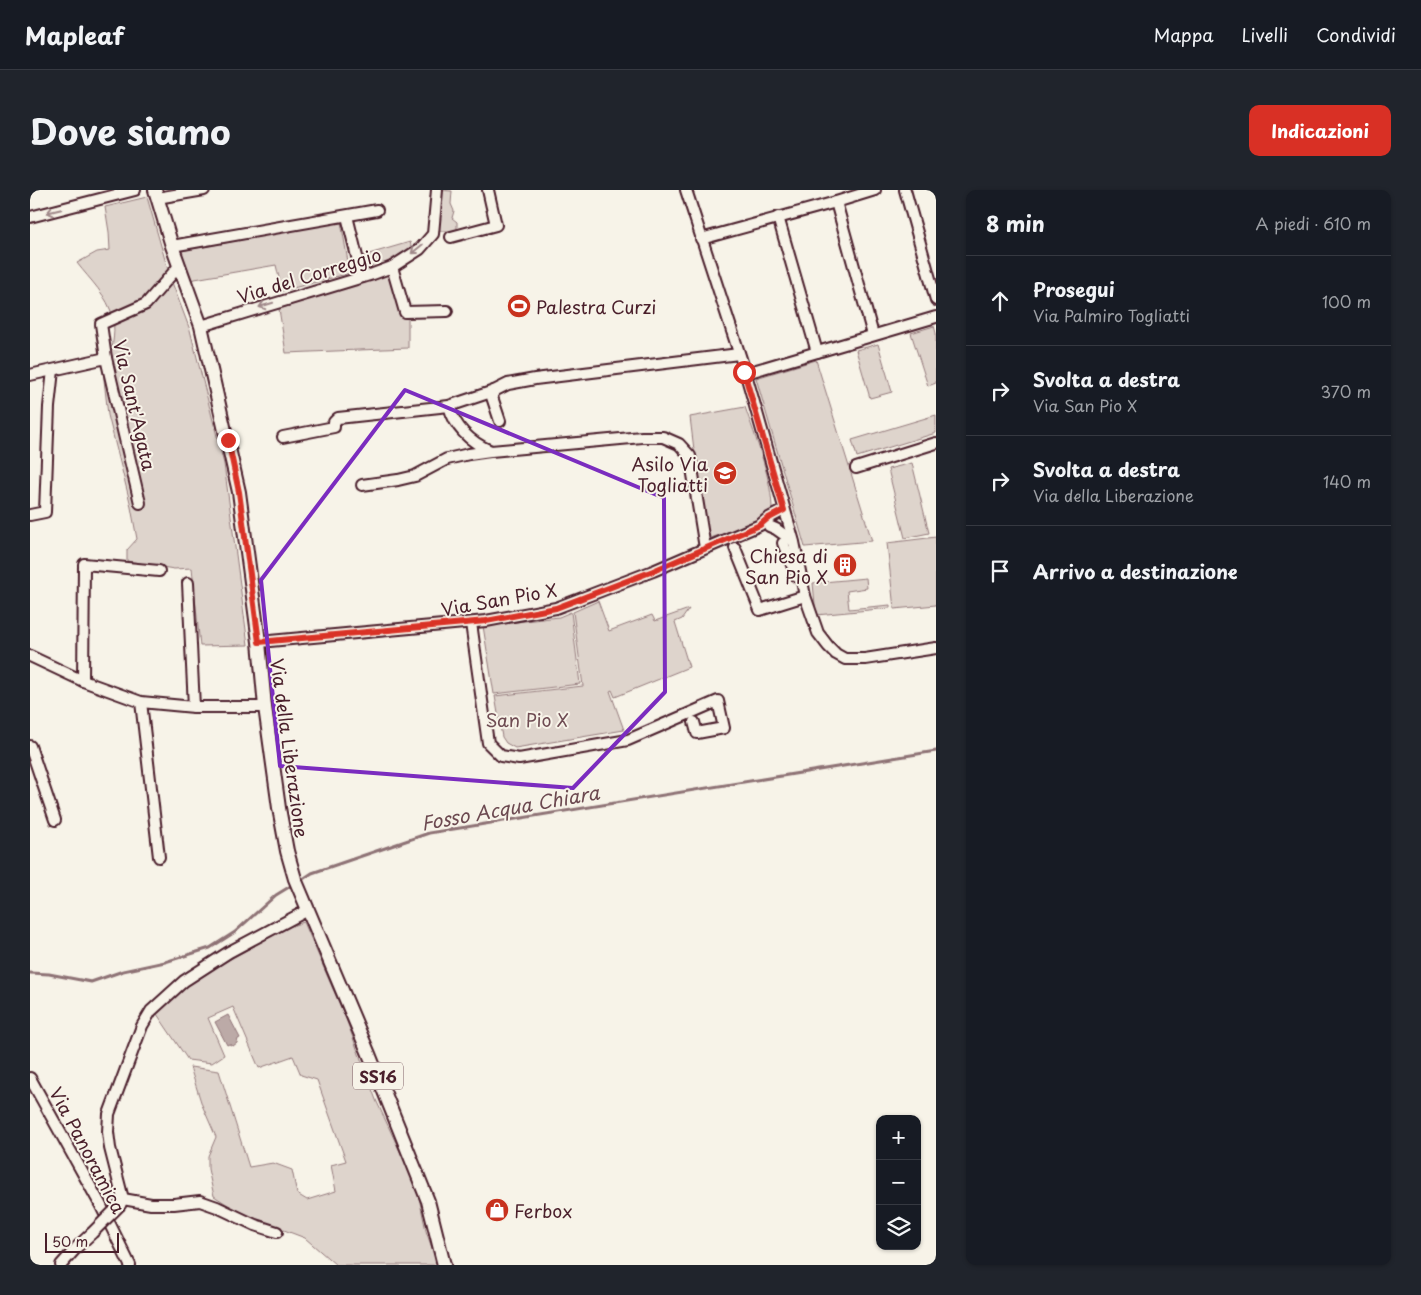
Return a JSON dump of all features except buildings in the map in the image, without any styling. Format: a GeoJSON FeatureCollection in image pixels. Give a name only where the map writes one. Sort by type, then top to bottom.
{"type":"FeatureCollection","features":[{"type":"Feature","properties":{"kind":"main road","name":"Via della Liberazione"},"geometry":{"type":"LineString","coordinates":[[156,194],[172,246],[201,326],[239,492],[259,642],[265,707],[287,851],[297,884],[369,1054],[428,1202],[444,1265]]}},
{"type":"Feature","properties":{"kind":"street"},"geometry":{"type":"LineString","coordinates":[[30,217],[135,190]]}},
{"type":"Feature","properties":{"kind":"street"},"geometry":{"type":"LineString","coordinates":[[156,194],[204,190]]}},
{"type":"Feature","properties":{"kind":"street","name":"Via del Correggio"},"geometry":{"type":"LineString","coordinates":[[201,326],[362,278],[392,267],[420,249],[433,234],[437,190]]}},
{"type":"Feature","properties":{"kind":"street"},"geometry":{"type":"LineString","coordinates":[[451,237],[496,225],[488,190]]}},
{"type":"Feature","properties":{"kind":"street"},"geometry":{"type":"LineString","coordinates":[[686,190],[739,354],[794,542],[805,596],[818,633],[836,654],[845,659],[865,659],[936,648]]}},
{"type":"Feature","properties":{"kind":"street"},"geometry":{"type":"LineString","coordinates":[[701,239],[875,190]]}},
{"type":"Feature","properties":{"kind":"street"},"geometry":{"type":"LineString","coordinates":[[905,190],[936,300]]}},
{"type":"Feature","properties":{"kind":"street"},"geometry":{"type":"LineString","coordinates":[[836,202],[874,335]]}},
{"type":"Feature","properties":{"kind":"street"},"geometry":{"type":"LineString","coordinates":[[172,246],[378,210]]}},
{"type":"Feature","properties":{"kind":"street"},"geometry":{"type":"LineString","coordinates":[[347,216],[362,278]]}},
{"type":"Feature","properties":{"kind":"street"},"geometry":{"type":"LineString","coordinates":[[778,217],[817,352]]}},
{"type":"Feature","properties":{"kind":"street","name":"Via Sant'Agata"},"geometry":{"type":"LineString","coordinates":[[140,503],[106,358],[101,324],[146,304],[179,266]]}},
{"type":"Feature","properties":{"kind":"street"},"geometry":{"type":"LineString","coordinates":[[392,267],[405,312],[447,311]]}},
{"type":"Feature","properties":{"kind":"street"},"geometry":{"type":"LineString","coordinates":[[753,371],[936,317]]}},
{"type":"Feature","properties":{"kind":"street"},"geometry":{"type":"LineString","coordinates":[[283,437],[334,427],[334,422],[338,418],[449,406],[494,391],[508,384],[535,379],[739,354]]}},
{"type":"Feature","properties":{"kind":"street"},"geometry":{"type":"LineString","coordinates":[[30,375],[106,358]]}},
{"type":"Feature","properties":{"kind":"street"},"geometry":{"type":"LineString","coordinates":[[30,515],[44,512],[49,406],[53,370]]}},
{"type":"Feature","properties":{"kind":"street"},"geometry":{"type":"LineString","coordinates":[[494,391],[492,396],[500,421]]}},
{"type":"Feature","properties":{"kind":"street"},"geometry":{"type":"LineString","coordinates":[[449,406],[453,420],[468,438],[490,451]]}},
{"type":"Feature","properties":{"kind":"street"},"geometry":{"type":"LineString","coordinates":[[362,485],[415,476],[447,459],[469,454],[642,437],[663,437],[680,444],[690,456],[705,548]]}},
{"type":"Feature","properties":{"kind":"street"},"geometry":{"type":"LineString","coordinates":[[856,468],[936,443]]}},
{"type":"Feature","properties":{"kind":"street","name":"Via San Pio X"},"geometry":{"type":"LineString","coordinates":[[765,525],[767,519],[784,510]]}},
{"type":"Feature","properties":{"kind":"street","name":"Via San Pio X"},"geometry":{"type":"LineString","coordinates":[[259,642],[486,621],[556,608],[765,525],[787,522]]}},
{"type":"Feature","properties":{"kind":"street"},"geometry":{"type":"LineString","coordinates":[[765,525],[776,529],[794,542]]}},
{"type":"Feature","properties":{"kind":"street"},"geometry":{"type":"LineString","coordinates":[[783,543],[796,575],[801,580]]}},
{"type":"Feature","properties":{"kind":"street"},"geometry":{"type":"LineString","coordinates":[[735,548],[760,610],[805,596]]}},
{"type":"Feature","properties":{"kind":"street"},"geometry":{"type":"LineString","coordinates":[[83,681],[84,564],[159,571]]}},
{"type":"Feature","properties":{"kind":"street"},"geometry":{"type":"LineString","coordinates":[[188,583],[194,707]]}},
{"type":"Feature","properties":{"kind":"street"},"geometry":{"type":"LineString","coordinates":[[471,622],[488,743],[501,756],[519,759],[628,740],[718,701],[724,728],[697,733],[694,722]]}},
{"type":"Feature","properties":{"kind":"street"},"geometry":{"type":"LineString","coordinates":[[30,657],[83,681],[141,702],[194,707],[265,707]]}},
{"type":"Feature","properties":{"kind":"street"},"geometry":{"type":"LineString","coordinates":[[141,702],[159,857]]}},
{"type":"Feature","properties":{"kind":"street"},"geometry":{"type":"LineString","coordinates":[[30,746],[32,757],[55,820]]}},
{"type":"Feature","properties":{"kind":"street"},"geometry":{"type":"LineString","coordinates":[[122,1202],[110,1148],[108,1132],[109,1114],[142,1026],[151,1011],[184,981],[228,952],[308,910]]}},
{"type":"Feature","properties":{"kind":"street","name":"Via Panoramica"},"geometry":{"type":"LineString","coordinates":[[30,1078],[100,1204],[130,1265]]}},
{"type":"Feature","properties":{"kind":"street"},"geometry":{"type":"LineString","coordinates":[[122,1202],[151,1204],[200,1202],[217,1207],[255,1225],[277,1232]]}},
{"type":"Feature","properties":{"kind":"street"},"geometry":{"type":"LineString","coordinates":[[62,1265],[77,1247],[122,1202]]}},
{"type":"Feature","properties":{"kind":"highlighted area"},"geometry":{"type":"Polygon","coordinates":[[[405,390],[664,498],[665,692],[573,788],[280,766],[261,580],[405,390]]]}},
{"type":"Feature","properties":{"kind":"green space"},"geometry":{"type":"Polygon","coordinates":[[[441,190],[452,191],[451,204],[454,211],[452,218],[457,222],[457,231],[439,231],[441,190]]]}},
{"type":"Feature","properties":{"kind":"green space"},"geometry":{"type":"Polygon","coordinates":[[[147,197],[170,277],[190,330],[224,464],[248,645],[200,646],[192,568],[174,569],[127,561],[127,550],[137,539],[130,502],[108,415],[103,371],[108,368],[112,350],[113,318],[103,295],[77,263],[97,252],[110,250],[105,207],[147,197]]]}},
{"type":"Feature","properties":{"kind":"green space"},"geometry":{"type":"Polygon","coordinates":[[[341,222],[350,273],[282,291],[276,265],[189,280],[180,251],[341,222]]]}},
{"type":"Feature","properties":{"kind":"green space"},"geometry":{"type":"Polygon","coordinates":[[[410,242],[412,249],[392,261],[365,270],[362,256],[410,242]]]}},
{"type":"Feature","properties":{"kind":"green space"},"geometry":{"type":"Polygon","coordinates":[[[388,274],[408,319],[408,348],[286,353],[279,309],[388,274]]]}},
{"type":"Feature","properties":{"kind":"green space"},"geometry":{"type":"Polygon","coordinates":[[[934,326],[936,333],[936,383],[928,386],[911,333],[934,326]]]}},
{"type":"Feature","properties":{"kind":"green space"},"geometry":{"type":"Polygon","coordinates":[[[878,344],[892,392],[870,398],[856,350],[878,344]]]}},
{"type":"Feature","properties":{"kind":"green space"},"geometry":{"type":"Polygon","coordinates":[[[816,360],[872,541],[805,547],[756,378],[816,360]]]}},
{"type":"Feature","properties":{"kind":"green space"},"geometry":{"type":"Polygon","coordinates":[[[745,407],[767,473],[772,500],[772,512],[759,521],[705,540],[690,417],[745,407]]]}},
{"type":"Feature","properties":{"kind":"green space"},"geometry":{"type":"Polygon","coordinates":[[[936,415],[936,433],[857,457],[852,440],[936,415]]]}},
{"type":"Feature","properties":{"kind":"green space"},"geometry":{"type":"Polygon","coordinates":[[[912,463],[929,533],[905,538],[888,469],[912,463]]]}},
{"type":"Feature","properties":{"kind":"green space"},"geometry":{"type":"Polygon","coordinates":[[[936,537],[936,605],[894,609],[887,543],[936,537]]]}},
{"type":"Feature","properties":{"kind":"green space"},"geometry":{"type":"Polygon","coordinates":[[[866,578],[867,588],[847,591],[849,609],[890,605],[890,608],[816,615],[813,583],[866,578]]]}},
{"type":"Feature","properties":{"kind":"green space","name":"San Pio X"},"geometry":{"type":"Polygon","coordinates":[[[598,601],[609,631],[652,615],[655,621],[689,609],[682,619],[675,622],[689,667],[615,697],[612,690],[610,691],[624,730],[515,748],[506,743],[502,737],[495,696],[583,686],[573,612],[598,601]]]}},
{"type":"Feature","properties":{"kind":"green space"},"geometry":{"type":"Polygon","coordinates":[[[571,612],[580,684],[494,694],[483,626],[559,617],[571,612]]]}},
{"type":"Feature","properties":{"kind":"green space"},"geometry":{"type":"Polygon","coordinates":[[[304,922],[346,1019],[376,1100],[417,1188],[426,1231],[438,1265],[336,1265],[305,1238],[242,1214],[214,1196],[208,1169],[208,1156],[216,1137],[202,1105],[190,1067],[219,1071],[249,1167],[273,1163],[292,1170],[297,1194],[307,1200],[336,1191],[331,1165],[346,1161],[317,1080],[301,1075],[293,1056],[259,1068],[233,1007],[208,1018],[224,1055],[212,1063],[188,1060],[157,1014],[191,981],[288,927],[304,922]]]}},
{"type":"Feature","properties":{"kind":"shaded area"},"geometry":{"type":"Polygon","coordinates":[[[228,1015],[240,1038],[233,1046],[227,1045],[215,1022],[228,1015]]]}},
{"type":"Feature","properties":{"kind":"waterway","name":"Fosso Acqua Chiara"},"geometry":{"type":"LineString","coordinates":[[300,881],[312,873],[429,833],[936,751]]}},
{"type":"Feature","properties":{"kind":"waterway","name":"Fosso Acqua Chiara"},"geometry":{"type":"LineString","coordinates":[[30,973],[49,974],[91,982],[123,971],[165,962],[210,948],[235,932],[276,895],[294,884]]}},
{"type":"Feature","properties":{"kind":"place","name":"Palestra Curzi"},"geometry":{"type":"Point","coordinates":[519,306]}},
{"type":"Feature","properties":{"kind":"place","name":"Asilo Via Togliatti"},"geometry":{"type":"Point","coordinates":[725,473]}},
{"type":"Feature","properties":{"kind":"place","name":"Chiesa di San Pio X"},"geometry":{"type":"Point","coordinates":[845,565]}},
{"type":"Feature","properties":{"kind":"place","name":"Ferbox"},"geometry":{"type":"Point","coordinates":[497,1210]}},
{"type":"Feature","properties":{"kind":"route"},"geometry":{"type":"LineString","coordinates":[[228,440],[239,492],[259,642],[486,621],[556,608],[653,571],[760,525],[784,510],[744,372]]}}]}
